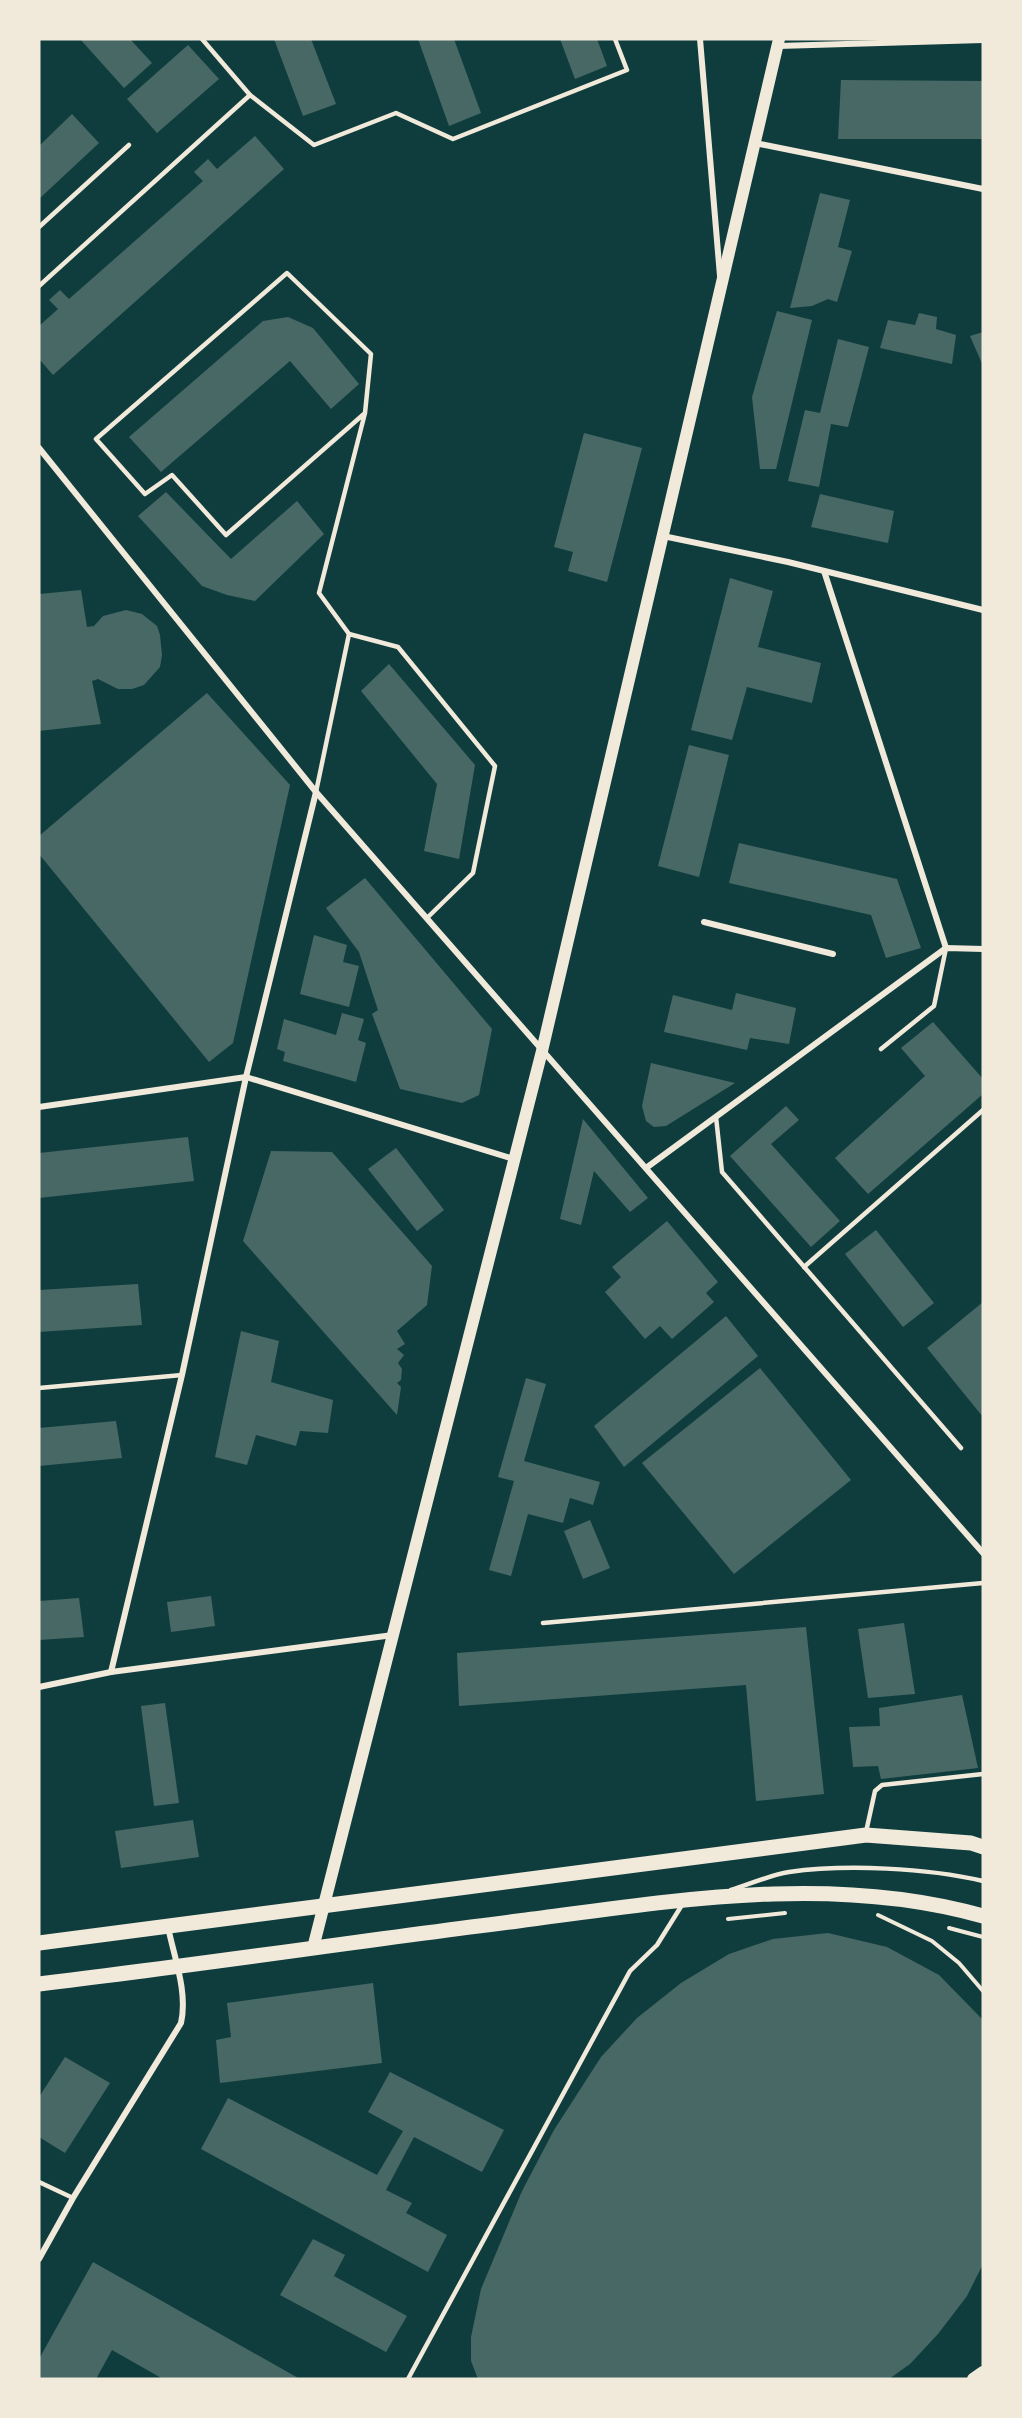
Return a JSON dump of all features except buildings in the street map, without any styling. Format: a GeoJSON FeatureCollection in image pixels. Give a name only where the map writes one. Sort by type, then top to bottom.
{"type":"FeatureCollection","features":[{"type":"Feature","properties":{"kind":"main road"},"geometry":{"type":"LineString","coordinates":[[313,1948],[542,1051],[779,42]]}},
{"type":"Feature","properties":{"kind":"main road"},"geometry":{"type":"LineString","coordinates":[[39,1943],[866,1835],[971,1843],[983,1847]]}},
{"type":"Feature","properties":{"kind":"main road"},"geometry":{"type":"LineString","coordinates":[[39,1984],[706,1898],[839,1893],[942,1905],[983,1916]]}},
{"type":"Feature","properties":{"kind":"main road"},"geometry":{"type":"LineString","coordinates":[[973,2379],[983,2372]]}},
{"type":"Feature","properties":{"kind":"street"},"geometry":{"type":"LineString","coordinates":[[700,39],[721,288]]}},
{"type":"Feature","properties":{"kind":"street"},"geometry":{"type":"LineString","coordinates":[[779,42],[983,40]]}},
{"type":"Feature","properties":{"kind":"street"},"geometry":{"type":"LineString","coordinates":[[755,143],[983,189]]}},
{"type":"Feature","properties":{"kind":"street"},"geometry":{"type":"LineString","coordinates":[[39,448],[316,792],[983,1553]]}},
{"type":"Feature","properties":{"kind":"street"},"geometry":{"type":"LineString","coordinates":[[663,536],[824,571],[983,610]]}},
{"type":"Feature","properties":{"kind":"street"},"geometry":{"type":"LineString","coordinates":[[824,571],[946,948]]}},
{"type":"Feature","properties":{"kind":"street"},"geometry":{"type":"LineString","coordinates":[[111,1672],[182,1375],[246,1077],[316,792]]}},
{"type":"Feature","properties":{"kind":"street"},"geometry":{"type":"LineString","coordinates":[[704,922],[834,954]]}},
{"type":"Feature","properties":{"kind":"street"},"geometry":{"type":"LineString","coordinates":[[646,1168],[946,948],[983,949]]}},
{"type":"Feature","properties":{"kind":"street"},"geometry":{"type":"LineString","coordinates":[[39,1107],[246,1077],[515,1159]]}},
{"type":"Feature","properties":{"kind":"street"},"geometry":{"type":"LineString","coordinates":[[39,1688],[111,1672],[394,1635]]}},
{"type":"Feature","properties":{"kind":"street"},"geometry":{"type":"LineString","coordinates":[[39,2259],[73,2198],[180,2023],[184,2010],[183,1996],[168,1927]]}},
{"type":"Feature","properties":{"kind":"lane"},"geometry":{"type":"LineString","coordinates":[[202,39],[250,95],[314,146],[396,113],[453,139],[627,70],[615,39]]}},
{"type":"Feature","properties":{"kind":"lane"},"geometry":{"type":"LineString","coordinates":[[39,286],[250,95]]}},
{"type":"Feature","properties":{"kind":"lane"},"geometry":{"type":"LineString","coordinates":[[39,227],[129,145]]}},
{"type":"Feature","properties":{"kind":"lane"},"geometry":{"type":"LineString","coordinates":[[365,413],[226,535],[172,475],[145,494],[96,439],[287,273],[370,354],[365,413],[319,593],[349,634],[398,647],[495,766],[472,873],[427,918]]}},
{"type":"Feature","properties":{"kind":"lane"},"geometry":{"type":"LineString","coordinates":[[316,792],[349,634]]}},
{"type":"Feature","properties":{"kind":"lane"},"geometry":{"type":"LineString","coordinates":[[881,1049],[934,1006],[946,948]]}},
{"type":"Feature","properties":{"kind":"lane"},"geometry":{"type":"LineString","coordinates":[[804,1267],[983,1110]]}},
{"type":"Feature","properties":{"kind":"lane"},"geometry":{"type":"LineString","coordinates":[[716,1117],[722,1172],[961,1448]]}},
{"type":"Feature","properties":{"kind":"lane"},"geometry":{"type":"LineString","coordinates":[[39,1388],[182,1375]]}},
{"type":"Feature","properties":{"kind":"lane"},"geometry":{"type":"LineString","coordinates":[[543,1623],[983,1583]]}},
{"type":"Feature","properties":{"kind":"lane"},"geometry":{"type":"LineString","coordinates":[[866,1835],[874,1791],[882,1785],[983,1774]]}},
{"type":"Feature","properties":{"kind":"lane"},"geometry":{"type":"LineString","coordinates":[[706,1898],[788,1872],[857,1867],[959,1876],[983,1881]]}},
{"type":"Feature","properties":{"kind":"lane"},"geometry":{"type":"LineString","coordinates":[[408,2379],[630,1971],[657,1945],[685,1900]]}},
{"type":"Feature","properties":{"kind":"lane"},"geometry":{"type":"LineString","coordinates":[[39,2182],[73,2198]]}},
{"type":"Feature","properties":{"kind":"path"},"geometry":{"type":"LineString","coordinates":[[728,1919],[793,1912]]}},
{"type":"Feature","properties":{"kind":"path"},"geometry":{"type":"LineString","coordinates":[[897,1917],[876,1914],[932,1941],[959,1963],[983,1990]]}},
{"type":"Feature","properties":{"kind":"path"},"geometry":{"type":"LineString","coordinates":[[939,1925],[983,1937]]}}]}
